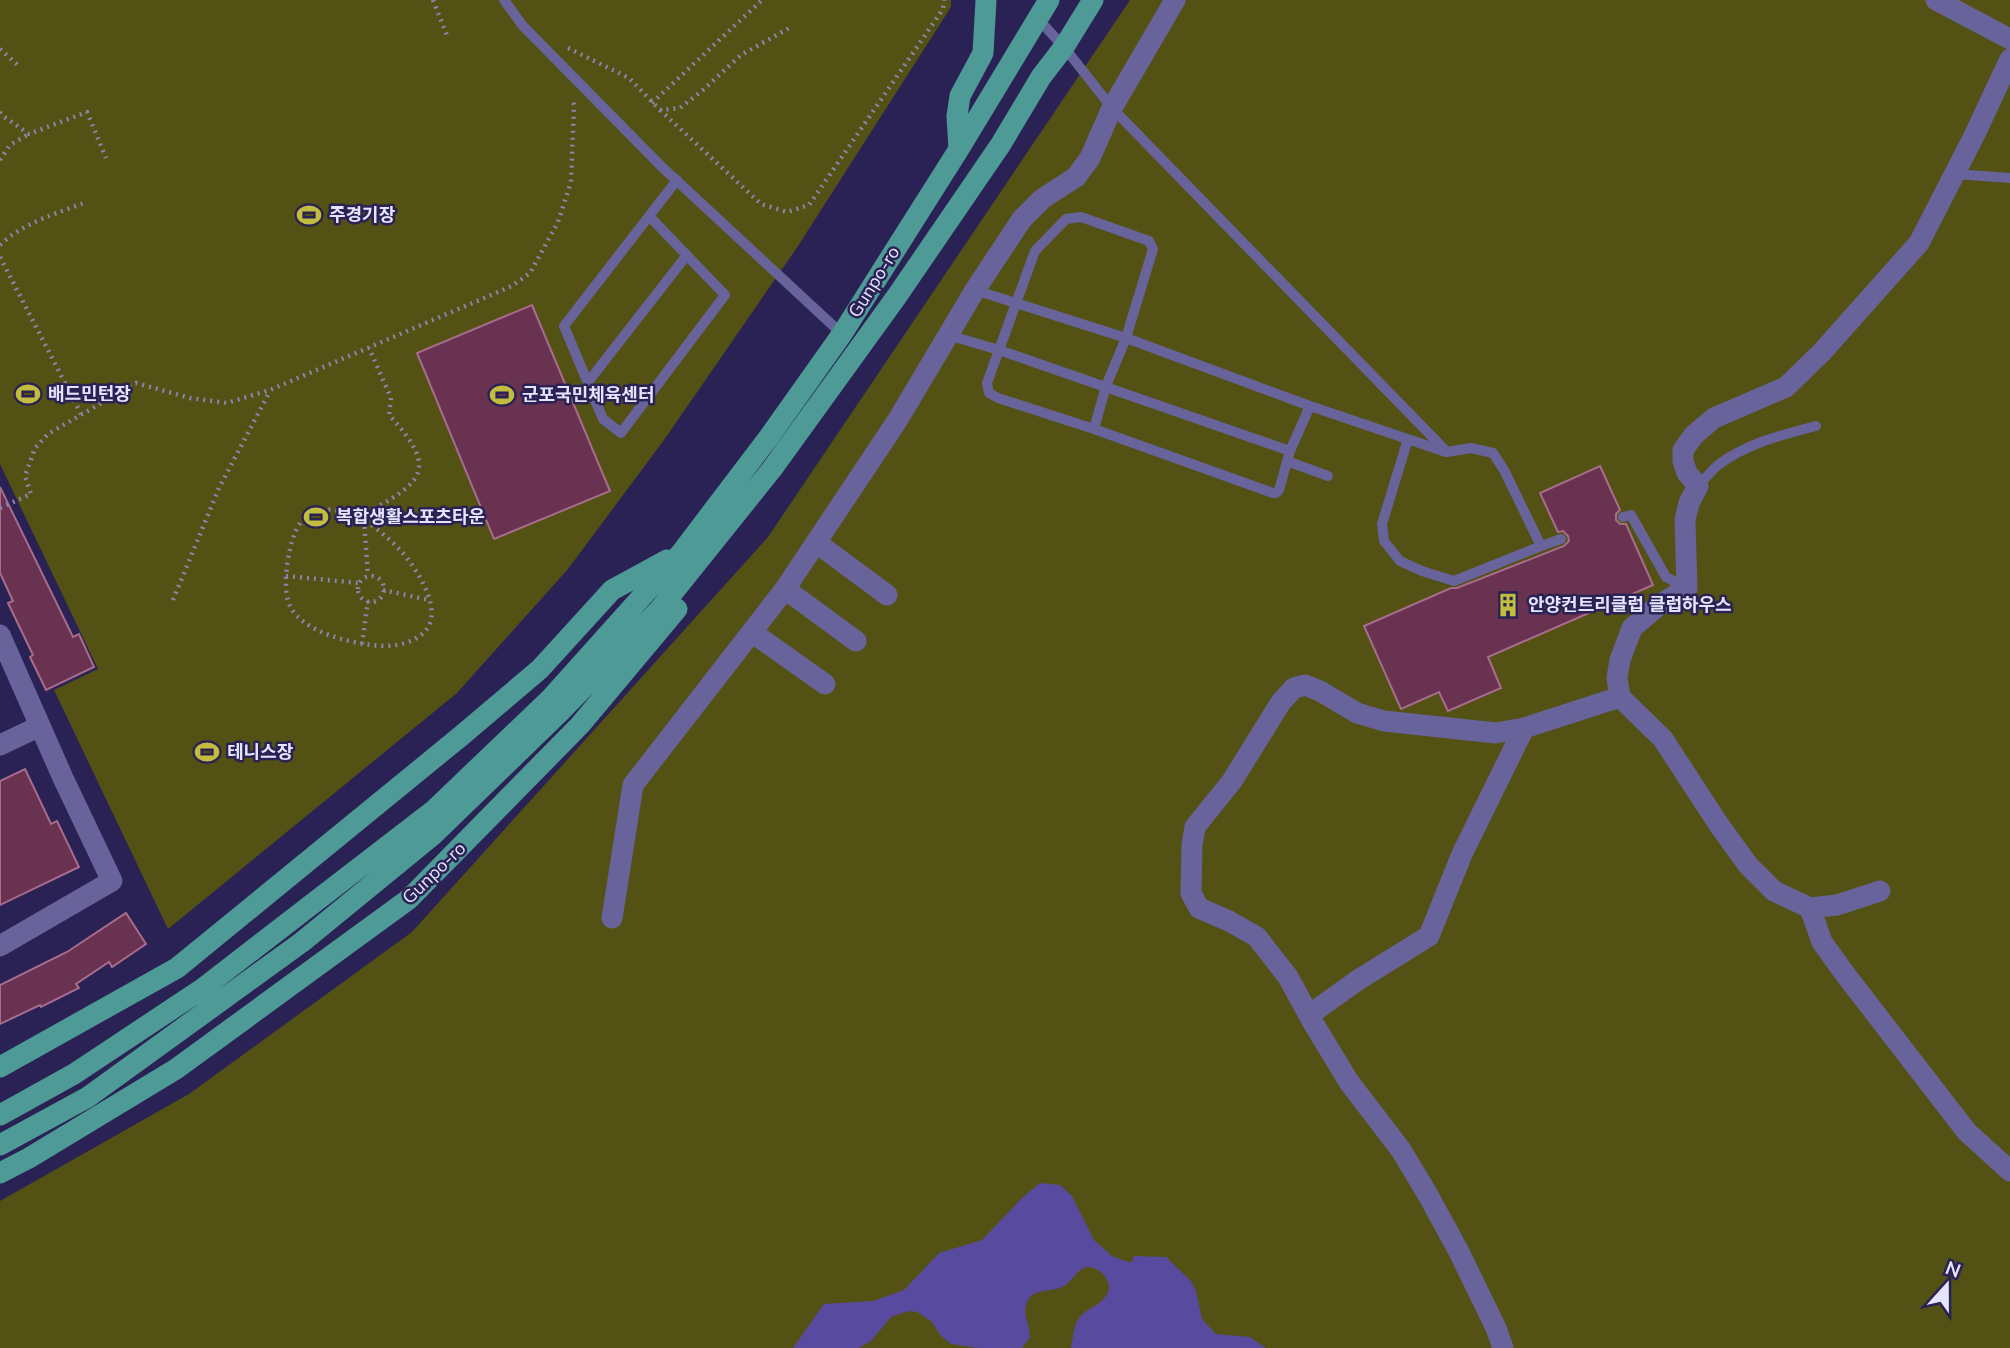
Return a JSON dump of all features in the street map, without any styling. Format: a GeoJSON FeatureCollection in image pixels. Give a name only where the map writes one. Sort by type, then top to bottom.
{"type":"FeatureCollection","features":[{"type":"Feature","properties":{"kind":"main road"},"geometry":{"type":"LineString","coordinates":[[959,149],[957,116],[960,96],[983,53],[986,0]]}},
{"type":"Feature","properties":{"kind":"main road","name":"Gunpo-ro"},"geometry":{"type":"LineString","coordinates":[[0,1115],[74,1074],[202,989],[434,810],[551,698],[681,552],[769,437],[842,334],[1049,0]]}},
{"type":"Feature","properties":{"kind":"main road","name":"Gunpo-ro"},"geometry":{"type":"LineString","coordinates":[[0,1145],[88,1097],[302,942],[434,834],[561,711],[659,610],[772,470],[897,296],[1001,144],[1041,77],[1064,47],[1093,0]]}},
{"type":"Feature","properties":{"kind":"main road"},"geometry":{"type":"LineString","coordinates":[[897,296],[897,271],[947,188],[945,179],[940,179]]}},
{"type":"Feature","properties":{"kind":"main road","name":"Gunpo-ro"},"geometry":{"type":"LineString","coordinates":[[0,1173],[176,1069],[409,900],[580,725],[751,517],[772,470]]}},
{"type":"Feature","properties":{"kind":"main road","name":"Gunpo-ro"},"geometry":{"type":"LineString","coordinates":[[0,1067],[177,968],[540,669],[612,590],[681,552]]}},
{"type":"Feature","properties":{"kind":"street"},"geometry":{"type":"LineString","coordinates":[[612,918],[634,785],[753,632],[817,543],[897,421],[975,290],[1022,219],[1042,199],[1076,177],[1090,158],[1112,108],[1175,0]]}},
{"type":"Feature","properties":{"kind":"street"},"geometry":{"type":"LineString","coordinates":[[1936,0],[2010,39]]}},
{"type":"Feature","properties":{"kind":"street"},"geometry":{"type":"LineString","coordinates":[[1880,891],[1837,905],[1810,908],[1774,891],[1748,865],[1663,738],[1620,697],[1617,678],[1620,660],[1632,628],[1660,605],[1687,589],[1685,520],[1689,503],[1698,486],[1687,472],[1683,450],[1694,435],[1714,418],[1786,387],[1822,352],[1919,243],[1955,174],[2002,95],[2010,59]]}},
{"type":"Feature","properties":{"kind":"street"},"geometry":{"type":"LineString","coordinates":[[817,543],[887,595]]}},
{"type":"Feature","properties":{"kind":"street"},"geometry":{"type":"LineString","coordinates":[[785,589],[856,641]]}},
{"type":"Feature","properties":{"kind":"street"},"geometry":{"type":"LineString","coordinates":[[753,632],[825,684]]}},
{"type":"Feature","properties":{"kind":"street"},"geometry":{"type":"LineString","coordinates":[[0,635],[112,881],[0,946]]}},
{"type":"Feature","properties":{"kind":"street"},"geometry":{"type":"LineString","coordinates":[[1503,1348],[1491,1317],[1428,1195],[1401,1150],[1349,1082],[1288,977],[1257,936],[1199,908],[1191,893],[1195,827],[1238,772],[1282,702],[1294,688],[1305,685],[1357,713],[1384,721],[1496,733],[1524,728],[1620,697]]}},
{"type":"Feature","properties":{"kind":"street"},"geometry":{"type":"LineString","coordinates":[[0,745],[40,726]]}},
{"type":"Feature","properties":{"kind":"street"},"geometry":{"type":"LineString","coordinates":[[1308,1015],[1429,936],[1462,854],[1524,728]]}},
{"type":"Feature","properties":{"kind":"street"},"geometry":{"type":"LineString","coordinates":[[1810,908],[1822,942],[1845,974],[1967,1132],[2010,1171]]}},
{"type":"Feature","properties":{"kind":"lane"},"geometry":{"type":"LineString","coordinates":[[504,0],[523,26],[677,180],[842,334]]}},
{"type":"Feature","properties":{"kind":"lane"},"geometry":{"type":"LineString","coordinates":[[1038,19],[1112,108],[1447,453]]}},
{"type":"Feature","properties":{"kind":"lane"},"geometry":{"type":"LineString","coordinates":[[1955,174],[2010,177]]}},
{"type":"Feature","properties":{"kind":"lane"},"geometry":{"type":"LineString","coordinates":[[649,216],[725,295],[621,433],[603,419],[565,326],[649,216],[677,180]]}},
{"type":"Feature","properties":{"kind":"lane"},"geometry":{"type":"LineString","coordinates":[[1094,429],[1153,249],[1149,241],[1081,217],[1066,219],[1035,251],[987,383],[989,393],[1273,493],[1279,489],[1289,456],[1310,406]]}},
{"type":"Feature","properties":{"kind":"lane"},"geometry":{"type":"LineString","coordinates":[[588,382],[687,255]]}},
{"type":"Feature","properties":{"kind":"lane"},"geometry":{"type":"LineString","coordinates":[[975,290],[1126,338],[1447,453],[1471,448],[1493,453],[1541,546]]}},
{"type":"Feature","properties":{"kind":"lane"},"geometry":{"type":"LineString","coordinates":[[948,335],[1106,386],[1289,456],[1328,475]]}},
{"type":"Feature","properties":{"kind":"lane"},"geometry":{"type":"LineString","coordinates":[[1698,486],[1717,466],[1742,450],[1774,437],[1816,426]]}},
{"type":"Feature","properties":{"kind":"lane"},"geometry":{"type":"LineString","coordinates":[[1408,439],[1381,524],[1384,541],[1401,561],[1454,581],[1561,539]]}},
{"type":"Feature","properties":{"kind":"lane"},"geometry":{"type":"LineString","coordinates":[[1623,517],[1631,515],[1666,578],[1687,589]]}},
{"type":"Feature","properties":{"kind":"path"},"geometry":{"type":"LineString","coordinates":[[433,0],[448,38]]}},
{"type":"Feature","properties":{"kind":"path"},"geometry":{"type":"LineString","coordinates":[[652,103],[762,0]]}},
{"type":"Feature","properties":{"kind":"path"},"geometry":{"type":"LineString","coordinates":[[560,44],[629,78],[652,103],[761,204],[787,212],[810,205],[943,9],[944,0]]}},
{"type":"Feature","properties":{"kind":"path"},"geometry":{"type":"LineString","coordinates":[[660,110],[680,108],[741,55],[791,27]]}},
{"type":"Feature","properties":{"kind":"path"},"geometry":{"type":"LineString","coordinates":[[0,49],[19,66]]}},
{"type":"Feature","properties":{"kind":"path"},"geometry":{"type":"LineString","coordinates":[[0,508],[32,494],[25,476],[35,448],[48,433],[136,383],[190,398],[227,403],[270,390],[369,348],[512,286],[530,273],[558,222],[571,182],[574,105],[567,94]]}},
{"type":"Feature","properties":{"kind":"path"},"geometry":{"type":"LineString","coordinates":[[0,112],[29,135]]}},
{"type":"Feature","properties":{"kind":"path"},"geometry":{"type":"LineString","coordinates":[[0,160],[10,145],[87,112],[106,158]]}},
{"type":"Feature","properties":{"kind":"path"},"geometry":{"type":"LineString","coordinates":[[0,245],[10,235],[34,222],[84,203]]}},
{"type":"Feature","properties":{"kind":"path"},"geometry":{"type":"LineString","coordinates":[[0,257],[80,414]]}},
{"type":"Feature","properties":{"kind":"path"},"geometry":{"type":"LineString","coordinates":[[362,518],[406,489],[416,478],[421,465],[412,442],[389,415],[391,398],[369,348]]}},
{"type":"Feature","properties":{"kind":"path"},"geometry":{"type":"LineString","coordinates":[[173,600],[219,488],[270,390]]}},
{"type":"Feature","properties":{"kind":"path"},"geometry":{"type":"LineString","coordinates":[[321,509],[331,509],[346,511],[362,518],[383,533],[402,552],[417,574],[429,600],[432,615],[426,631],[398,645],[362,644],[332,636],[300,618],[287,598],[286,576],[290,541],[306,515],[321,509]]}},
{"type":"Feature","properties":{"kind":"path"},"geometry":{"type":"LineString","coordinates":[[362,518],[369,576]]}},
{"type":"Feature","properties":{"kind":"path"},"geometry":{"type":"LineString","coordinates":[[286,576],[359,583],[369,576],[377,577],[383,590],[379,599],[368,601],[360,596],[359,583]]}},
{"type":"Feature","properties":{"kind":"path"},"geometry":{"type":"LineString","coordinates":[[383,590],[429,600]]}},
{"type":"Feature","properties":{"kind":"path"},"geometry":{"type":"LineString","coordinates":[[362,644],[368,601]]}},
{"type":"Feature","properties":{"kind":"shaded area","name":"복합생활스포츠타운"},"geometry":{"type":"Polygon","coordinates":[[[0,0],[951,0],[951,7],[798,246],[664,440],[568,569],[457,693],[168,929],[54,690],[98,669],[0,464],[0,0]]]}},
{"type":"Feature","properties":{"kind":"shaded area"},"geometry":{"type":"Polygon","coordinates":[[[1130,0],[2010,0],[2010,1348],[0,1348],[0,1201],[189,1094],[412,932],[768,537],[1130,0]]]}},
{"type":"Feature","properties":{"kind":"shaded area"},"geometry":{"type":"Polygon","coordinates":[[[1040,1183],[1060,1185],[1072,1196],[1094,1240],[1112,1256],[1131,1263],[1134,1256],[1166,1257],[1191,1281],[1202,1319],[1216,1334],[1250,1337],[1266,1348],[1071,1348],[1078,1320],[1108,1293],[1108,1281],[1102,1273],[1089,1267],[1079,1271],[1062,1287],[1036,1293],[1028,1299],[1025,1313],[1030,1337],[1022,1348],[978,1348],[951,1344],[941,1336],[931,1321],[917,1312],[909,1311],[891,1317],[871,1341],[859,1348],[793,1348],[824,1304],[873,1301],[904,1290],[939,1253],[982,1240],[1040,1183]]]}},
{"type":"Feature","properties":{"kind":"building","name":"군포국민체육센터"},"geometry":{"type":"Polygon","coordinates":[[[532,305],[610,491],[494,539],[417,353],[532,305]]]}},
{"type":"Feature","properties":{"kind":"building","name":"안양컨트리클럽 클럽하우스"},"geometry":{"type":"Polygon","coordinates":[[[1600,466],[1620,510],[1616,514],[1616,520],[1620,524],[1626,524],[1653,585],[1488,657],[1501,688],[1448,711],[1439,692],[1401,709],[1364,626],[1451,588],[1564,546],[1569,541],[1568,536],[1563,531],[1558,532],[1540,493],[1600,466]]]}},
{"type":"Feature","properties":{"kind":"building"},"geometry":{"type":"Polygon","coordinates":[[[0,487],[73,637],[79,634],[94,667],[46,690],[8,603],[13,601],[0,573],[0,487]]]}},
{"type":"Feature","properties":{"kind":"building"},"geometry":{"type":"Polygon","coordinates":[[[25,769],[51,824],[57,821],[79,867],[0,905],[0,781],[25,769]]]}},
{"type":"Feature","properties":{"kind":"building"},"geometry":{"type":"Polygon","coordinates":[[[126,913],[146,944],[112,967],[109,962],[76,984],[79,988],[0,1024],[0,985],[67,952],[126,913]]]}},
{"type":"Feature","properties":{"kind":"place","name":"주경기장"},"geometry":{"type":"Point","coordinates":[309,215]}},
{"type":"Feature","properties":{"kind":"place","name":"배드민턴장"},"geometry":{"type":"Point","coordinates":[28,394]}},
{"type":"Feature","properties":{"kind":"place","name":"군포국민체육센터"},"geometry":{"type":"Point","coordinates":[502,395]}},
{"type":"Feature","properties":{"kind":"place","name":"복합생활스포츠타운"},"geometry":{"type":"Point","coordinates":[316,517]}},
{"type":"Feature","properties":{"kind":"place","name":"안양컨트리클럽 클럽하우스"},"geometry":{"type":"Point","coordinates":[1508,605]}},
{"type":"Feature","properties":{"kind":"place","name":"테니스장"},"geometry":{"type":"Point","coordinates":[207,752]}}]}
